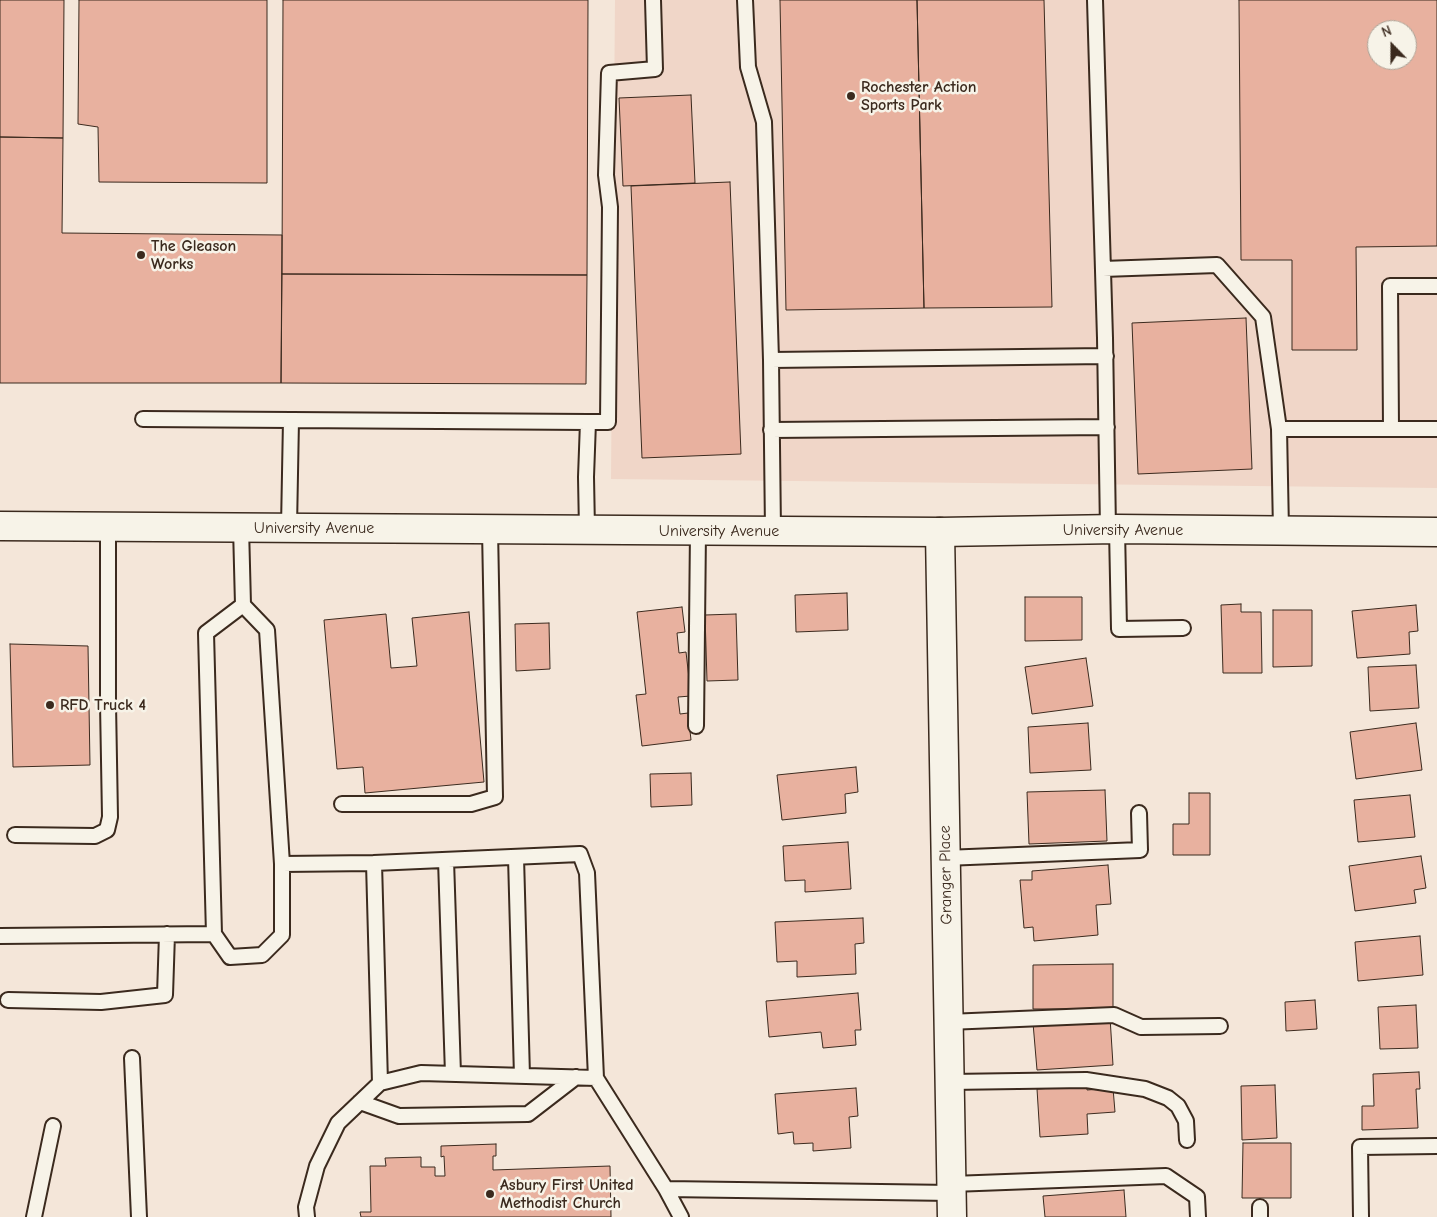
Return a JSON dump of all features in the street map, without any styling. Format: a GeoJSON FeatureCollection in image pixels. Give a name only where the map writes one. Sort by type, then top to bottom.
{"type":"FeatureCollection","features":[{"type":"Feature","properties":{"kind":"main road","name":"University Avenue"},"geometry":{"type":"LineString","coordinates":[[0,526],[940,532],[1112,529],[1437,532]]}},
{"type":"Feature","properties":{"kind":"main road","name":"Granger Place"},"geometry":{"type":"LineString","coordinates":[[940,532],[952,1198]]}},
{"type":"Feature","properties":{"kind":"lane"},"geometry":{"type":"LineString","coordinates":[[143,419],[608,422],[610,208],[606,175],[608,73],[655,69],[653,0]]}},
{"type":"Feature","properties":{"kind":"lane"},"geometry":{"type":"LineString","coordinates":[[745,0],[748,67],[764,122],[771,360],[772,531]]}},
{"type":"Feature","properties":{"kind":"lane"},"geometry":{"type":"LineString","coordinates":[[1094,0],[1107,427],[1119,629],[1183,628]]}},
{"type":"Feature","properties":{"kind":"lane"},"geometry":{"type":"LineString","coordinates":[[1103,269],[1217,265],[1263,317],[1279,429],[1281,530]]}},
{"type":"Feature","properties":{"kind":"lane"},"geometry":{"type":"LineString","coordinates":[[1391,429],[1390,286],[1437,286]]}},
{"type":"Feature","properties":{"kind":"lane"},"geometry":{"type":"LineString","coordinates":[[771,360],[1106,356]]}},
{"type":"Feature","properties":{"kind":"lane"},"geometry":{"type":"LineString","coordinates":[[289,527],[291,420]]}},
{"type":"Feature","properties":{"kind":"lane"},"geometry":{"type":"LineString","coordinates":[[587,530],[588,422]]}},
{"type":"Feature","properties":{"kind":"lane"},"geometry":{"type":"LineString","coordinates":[[771,430],[1107,427]]}},
{"type":"Feature","properties":{"kind":"lane"},"geometry":{"type":"LineString","coordinates":[[1279,429],[1437,429]]}},
{"type":"Feature","properties":{"kind":"lane"},"geometry":{"type":"LineString","coordinates":[[15,835],[95,836],[107,830],[110,817],[108,526]]}},
{"type":"Feature","properties":{"kind":"lane"},"geometry":{"type":"LineString","coordinates":[[241,527],[242,605],[267,630],[282,864],[282,935],[262,955],[230,957],[214,934],[206,633],[242,605]]}},
{"type":"Feature","properties":{"kind":"lane"},"geometry":{"type":"LineString","coordinates":[[342,804],[471,804],[495,797],[490,529]]}},
{"type":"Feature","properties":{"kind":"lane"},"geometry":{"type":"LineString","coordinates":[[696,726],[698,530]]}},
{"type":"Feature","properties":{"kind":"lane"},"geometry":{"type":"LineString","coordinates":[[945,858],[1140,850],[1139,813]]}},
{"type":"Feature","properties":{"kind":"lane"},"geometry":{"type":"LineString","coordinates":[[282,864],[374,864],[580,854],[587,873],[596,1078],[666,1189],[681,1217]]}},
{"type":"Feature","properties":{"kind":"lane"},"geometry":{"type":"LineString","coordinates":[[516,857],[522,1076]]}},
{"type":"Feature","properties":{"kind":"lane"},"geometry":{"type":"LineString","coordinates":[[446,860],[453,1074]]}},
{"type":"Feature","properties":{"kind":"lane"},"geometry":{"type":"LineString","coordinates":[[374,864],[380,1083]]}},
{"type":"Feature","properties":{"kind":"lane"},"geometry":{"type":"LineString","coordinates":[[8,1000],[101,1002],[165,995],[167,934]]}},
{"type":"Feature","properties":{"kind":"lane"},"geometry":{"type":"LineString","coordinates":[[0,936],[214,934]]}},
{"type":"Feature","properties":{"kind":"lane"},"geometry":{"type":"LineString","coordinates":[[948,1022],[1114,1015],[1141,1027],[1220,1026]]}},
{"type":"Feature","properties":{"kind":"lane"},"geometry":{"type":"LineString","coordinates":[[132,1058],[140,1217]]}},
{"type":"Feature","properties":{"kind":"lane"},"geometry":{"type":"LineString","coordinates":[[307,1217],[306,1207],[317,1166],[338,1123],[380,1083],[421,1073],[596,1078]]}},
{"type":"Feature","properties":{"kind":"lane"},"geometry":{"type":"LineString","coordinates":[[360,1102],[399,1116],[528,1114],[576,1077]]}},
{"type":"Feature","properties":{"kind":"lane"},"geometry":{"type":"LineString","coordinates":[[950,1082],[1086,1080],[1146,1088],[1168,1098],[1178,1106],[1186,1121],[1187,1140]]}},
{"type":"Feature","properties":{"kind":"lane"},"geometry":{"type":"LineString","coordinates":[[34,1217],[53,1126]]}},
{"type":"Feature","properties":{"kind":"lane"},"geometry":{"type":"LineString","coordinates":[[1361,1217],[1360,1147],[1437,1146]]}},
{"type":"Feature","properties":{"kind":"lane"},"geometry":{"type":"LineString","coordinates":[[666,1189],[952,1198],[1166,1176],[1197,1197],[1198,1217]]}},
{"type":"Feature","properties":{"kind":"shaded area"},"geometry":{"type":"Polygon","coordinates":[[[615,0],[1437,0],[1437,488],[611,479],[615,0]]]}},
{"type":"Feature","properties":{"kind":"building"},"geometry":{"type":"Polygon","coordinates":[[[0,0],[64,0],[63,138],[0,137],[0,0]]]}},
{"type":"Feature","properties":{"kind":"building"},"geometry":{"type":"Polygon","coordinates":[[[79,0],[267,0],[267,183],[99,182],[98,127],[78,124],[79,0]]]}},
{"type":"Feature","properties":{"kind":"building"},"geometry":{"type":"Polygon","coordinates":[[[283,0],[588,0],[587,275],[282,274],[283,0]]]}},
{"type":"Feature","properties":{"kind":"building"},"geometry":{"type":"Polygon","coordinates":[[[780,0],[917,0],[924,308],[786,310],[780,0]]]}},
{"type":"Feature","properties":{"kind":"building"},"geometry":{"type":"Polygon","coordinates":[[[917,0],[1044,0],[1052,307],[924,308],[917,0]]]}},
{"type":"Feature","properties":{"kind":"building"},"geometry":{"type":"Polygon","coordinates":[[[1239,0],[1437,0],[1437,246],[1356,247],[1357,350],[1292,350],[1292,260],[1241,260],[1239,0]]]}},
{"type":"Feature","properties":{"kind":"building"},"geometry":{"type":"Polygon","coordinates":[[[691,95],[695,183],[623,186],[619,98],[691,95]]]}},
{"type":"Feature","properties":{"kind":"building","name":"The Gleason Works"},"geometry":{"type":"Polygon","coordinates":[[[0,137],[63,138],[62,233],[282,235],[281,383],[0,383],[0,137]]]}},
{"type":"Feature","properties":{"kind":"building"},"geometry":{"type":"Polygon","coordinates":[[[730,182],[741,454],[642,458],[631,186],[730,182]]]}},
{"type":"Feature","properties":{"kind":"building"},"geometry":{"type":"Polygon","coordinates":[[[282,274],[587,275],[586,384],[281,383],[282,274]]]}},
{"type":"Feature","properties":{"kind":"building"},"geometry":{"type":"Polygon","coordinates":[[[1246,318],[1252,469],[1138,474],[1132,323],[1246,318]]]}},
{"type":"Feature","properties":{"kind":"building"},"geometry":{"type":"Polygon","coordinates":[[[847,593],[848,630],[796,632],[795,595],[847,593]]]}},
{"type":"Feature","properties":{"kind":"building"},"geometry":{"type":"Polygon","coordinates":[[[1025,597],[1082,597],[1082,640],[1025,641],[1025,597]]]}},
{"type":"Feature","properties":{"kind":"building"},"geometry":{"type":"Polygon","coordinates":[[[1241,604],[1241,612],[1261,612],[1262,673],[1223,673],[1221,605],[1241,604]]]}},
{"type":"Feature","properties":{"kind":"building"},"geometry":{"type":"Polygon","coordinates":[[[1416,605],[1418,631],[1409,632],[1410,654],[1357,658],[1352,611],[1416,605]]]}},
{"type":"Feature","properties":{"kind":"building"},"geometry":{"type":"Polygon","coordinates":[[[682,607],[685,632],[677,633],[679,653],[686,652],[691,696],[678,697],[680,714],[688,713],[691,740],[642,746],[636,695],[646,694],[637,612],[682,607]]]}},
{"type":"Feature","properties":{"kind":"building"},"geometry":{"type":"Polygon","coordinates":[[[1273,610],[1312,610],[1312,666],[1273,667],[1273,610]]]}},
{"type":"Feature","properties":{"kind":"building"},"geometry":{"type":"Polygon","coordinates":[[[469,612],[484,782],[365,793],[363,767],[337,769],[324,620],[386,614],[391,668],[417,666],[412,618],[469,612]]]}},
{"type":"Feature","properties":{"kind":"building"},"geometry":{"type":"Polygon","coordinates":[[[736,614],[738,680],[707,681],[705,615],[736,614]]]}},
{"type":"Feature","properties":{"kind":"building"},"geometry":{"type":"Polygon","coordinates":[[[549,623],[550,669],[516,671],[515,624],[549,623]]]}},
{"type":"Feature","properties":{"kind":"building","name":"RFD Truck 4"},"geometry":{"type":"Polygon","coordinates":[[[10,644],[88,646],[90,765],[13,767],[10,644]]]}},
{"type":"Feature","properties":{"kind":"building"},"geometry":{"type":"Polygon","coordinates":[[[1086,658],[1093,706],[1032,714],[1025,667],[1086,658]]]}},
{"type":"Feature","properties":{"kind":"building"},"geometry":{"type":"Polygon","coordinates":[[[1416,665],[1419,708],[1370,711],[1368,667],[1416,665]]]}},
{"type":"Feature","properties":{"kind":"building"},"geometry":{"type":"Polygon","coordinates":[[[1088,723],[1091,770],[1030,773],[1028,727],[1088,723]]]}},
{"type":"Feature","properties":{"kind":"building"},"geometry":{"type":"Polygon","coordinates":[[[1416,723],[1422,770],[1356,779],[1350,732],[1416,723]]]}},
{"type":"Feature","properties":{"kind":"building"},"geometry":{"type":"Polygon","coordinates":[[[856,767],[858,792],[845,794],[846,813],[782,820],[777,775],[856,767]]]}},
{"type":"Feature","properties":{"kind":"building"},"geometry":{"type":"Polygon","coordinates":[[[691,773],[692,805],[651,807],[650,774],[691,773]]]}},
{"type":"Feature","properties":{"kind":"building"},"geometry":{"type":"Polygon","coordinates":[[[1105,790],[1107,841],[1029,844],[1027,792],[1105,790]]]}},
{"type":"Feature","properties":{"kind":"building"},"geometry":{"type":"Polygon","coordinates":[[[1189,793],[1210,793],[1210,855],[1173,855],[1173,824],[1189,824],[1189,793]]]}},
{"type":"Feature","properties":{"kind":"building"},"geometry":{"type":"Polygon","coordinates":[[[1410,795],[1415,837],[1358,842],[1354,800],[1410,795]]]}},
{"type":"Feature","properties":{"kind":"building"},"geometry":{"type":"Polygon","coordinates":[[[848,842],[851,889],[805,892],[805,880],[785,881],[783,846],[848,842]]]}},
{"type":"Feature","properties":{"kind":"building"},"geometry":{"type":"Polygon","coordinates":[[[1421,856],[1426,888],[1414,890],[1416,903],[1355,911],[1349,866],[1421,856]]]}},
{"type":"Feature","properties":{"kind":"building"},"geometry":{"type":"Polygon","coordinates":[[[1108,865],[1111,904],[1096,905],[1098,935],[1034,941],[1033,927],[1024,928],[1020,880],[1032,880],[1032,871],[1108,865]]]}},
{"type":"Feature","properties":{"kind":"building"},"geometry":{"type":"Polygon","coordinates":[[[863,918],[864,943],[855,944],[856,974],[797,977],[797,961],[777,962],[775,922],[863,918]]]}},
{"type":"Feature","properties":{"kind":"building"},"geometry":{"type":"Polygon","coordinates":[[[1420,936],[1423,975],[1358,981],[1355,942],[1420,936]]]}},
{"type":"Feature","properties":{"kind":"building"},"geometry":{"type":"Polygon","coordinates":[[[1113,964],[1113,1009],[1033,1009],[1033,965],[1113,964]]]}},
{"type":"Feature","properties":{"kind":"building"},"geometry":{"type":"Polygon","coordinates":[[[858,993],[861,1030],[855,1030],[856,1045],[823,1048],[821,1032],[769,1037],[766,1001],[858,993]]]}},
{"type":"Feature","properties":{"kind":"building"},"geometry":{"type":"Polygon","coordinates":[[[1315,1000],[1317,1029],[1286,1031],[1285,1002],[1315,1000]]]}},
{"type":"Feature","properties":{"kind":"building"},"geometry":{"type":"Polygon","coordinates":[[[1416,1005],[1418,1048],[1380,1049],[1378,1007],[1416,1005]]]}},
{"type":"Feature","properties":{"kind":"building"},"geometry":{"type":"Polygon","coordinates":[[[1110,1017],[1113,1065],[1037,1070],[1033,1023],[1110,1017]]]}},
{"type":"Feature","properties":{"kind":"building"},"geometry":{"type":"Polygon","coordinates":[[[1419,1072],[1420,1089],[1416,1089],[1418,1128],[1362,1130],[1362,1106],[1374,1106],[1373,1074],[1419,1072]]]}},
{"type":"Feature","properties":{"kind":"building"},"geometry":{"type":"Polygon","coordinates":[[[1275,1085],[1277,1138],[1242,1140],[1241,1086],[1275,1085]]]}},
{"type":"Feature","properties":{"kind":"building"},"geometry":{"type":"Polygon","coordinates":[[[1087,1086],[1087,1090],[1113,1088],[1115,1112],[1087,1114],[1088,1134],[1040,1137],[1037,1089],[1087,1086]]]}},
{"type":"Feature","properties":{"kind":"building"},"geometry":{"type":"Polygon","coordinates":[[[856,1088],[858,1116],[849,1117],[851,1148],[813,1151],[813,1143],[794,1144],[793,1132],[778,1134],[775,1094],[856,1088]]]}},
{"type":"Feature","properties":{"kind":"building"},"geometry":{"type":"Polygon","coordinates":[[[1243,1143],[1291,1143],[1291,1198],[1242,1198],[1243,1143]]]}},
{"type":"Feature","properties":{"kind":"building","name":"Asbury First United Methodist Church"},"geometry":{"type":"Polygon","coordinates":[[[496,1144],[496,1156],[493,1156],[493,1170],[610,1166],[611,1217],[361,1217],[360,1212],[371,1212],[370,1166],[386,1166],[385,1158],[421,1157],[421,1167],[435,1167],[435,1176],[445,1176],[444,1156],[441,1157],[441,1146],[496,1144]]]}},
{"type":"Feature","properties":{"kind":"building"},"geometry":{"type":"Polygon","coordinates":[[[1124,1190],[1126,1217],[1045,1217],[1043,1196],[1124,1190]]]}},
{"type":"Feature","properties":{"kind":"place","name":"Rochester Action Sports Park"},"geometry":{"type":"Point","coordinates":[851,96]}},
{"type":"Feature","properties":{"kind":"place","name":"The Gleason Works"},"geometry":{"type":"Point","coordinates":[141,255]}},
{"type":"Feature","properties":{"kind":"place","name":"RFD Truck 4"},"geometry":{"type":"Point","coordinates":[50,705]}},
{"type":"Feature","properties":{"kind":"place","name":"Asbury First United Methodist Church"},"geometry":{"type":"Point","coordinates":[490,1194]}}]}
